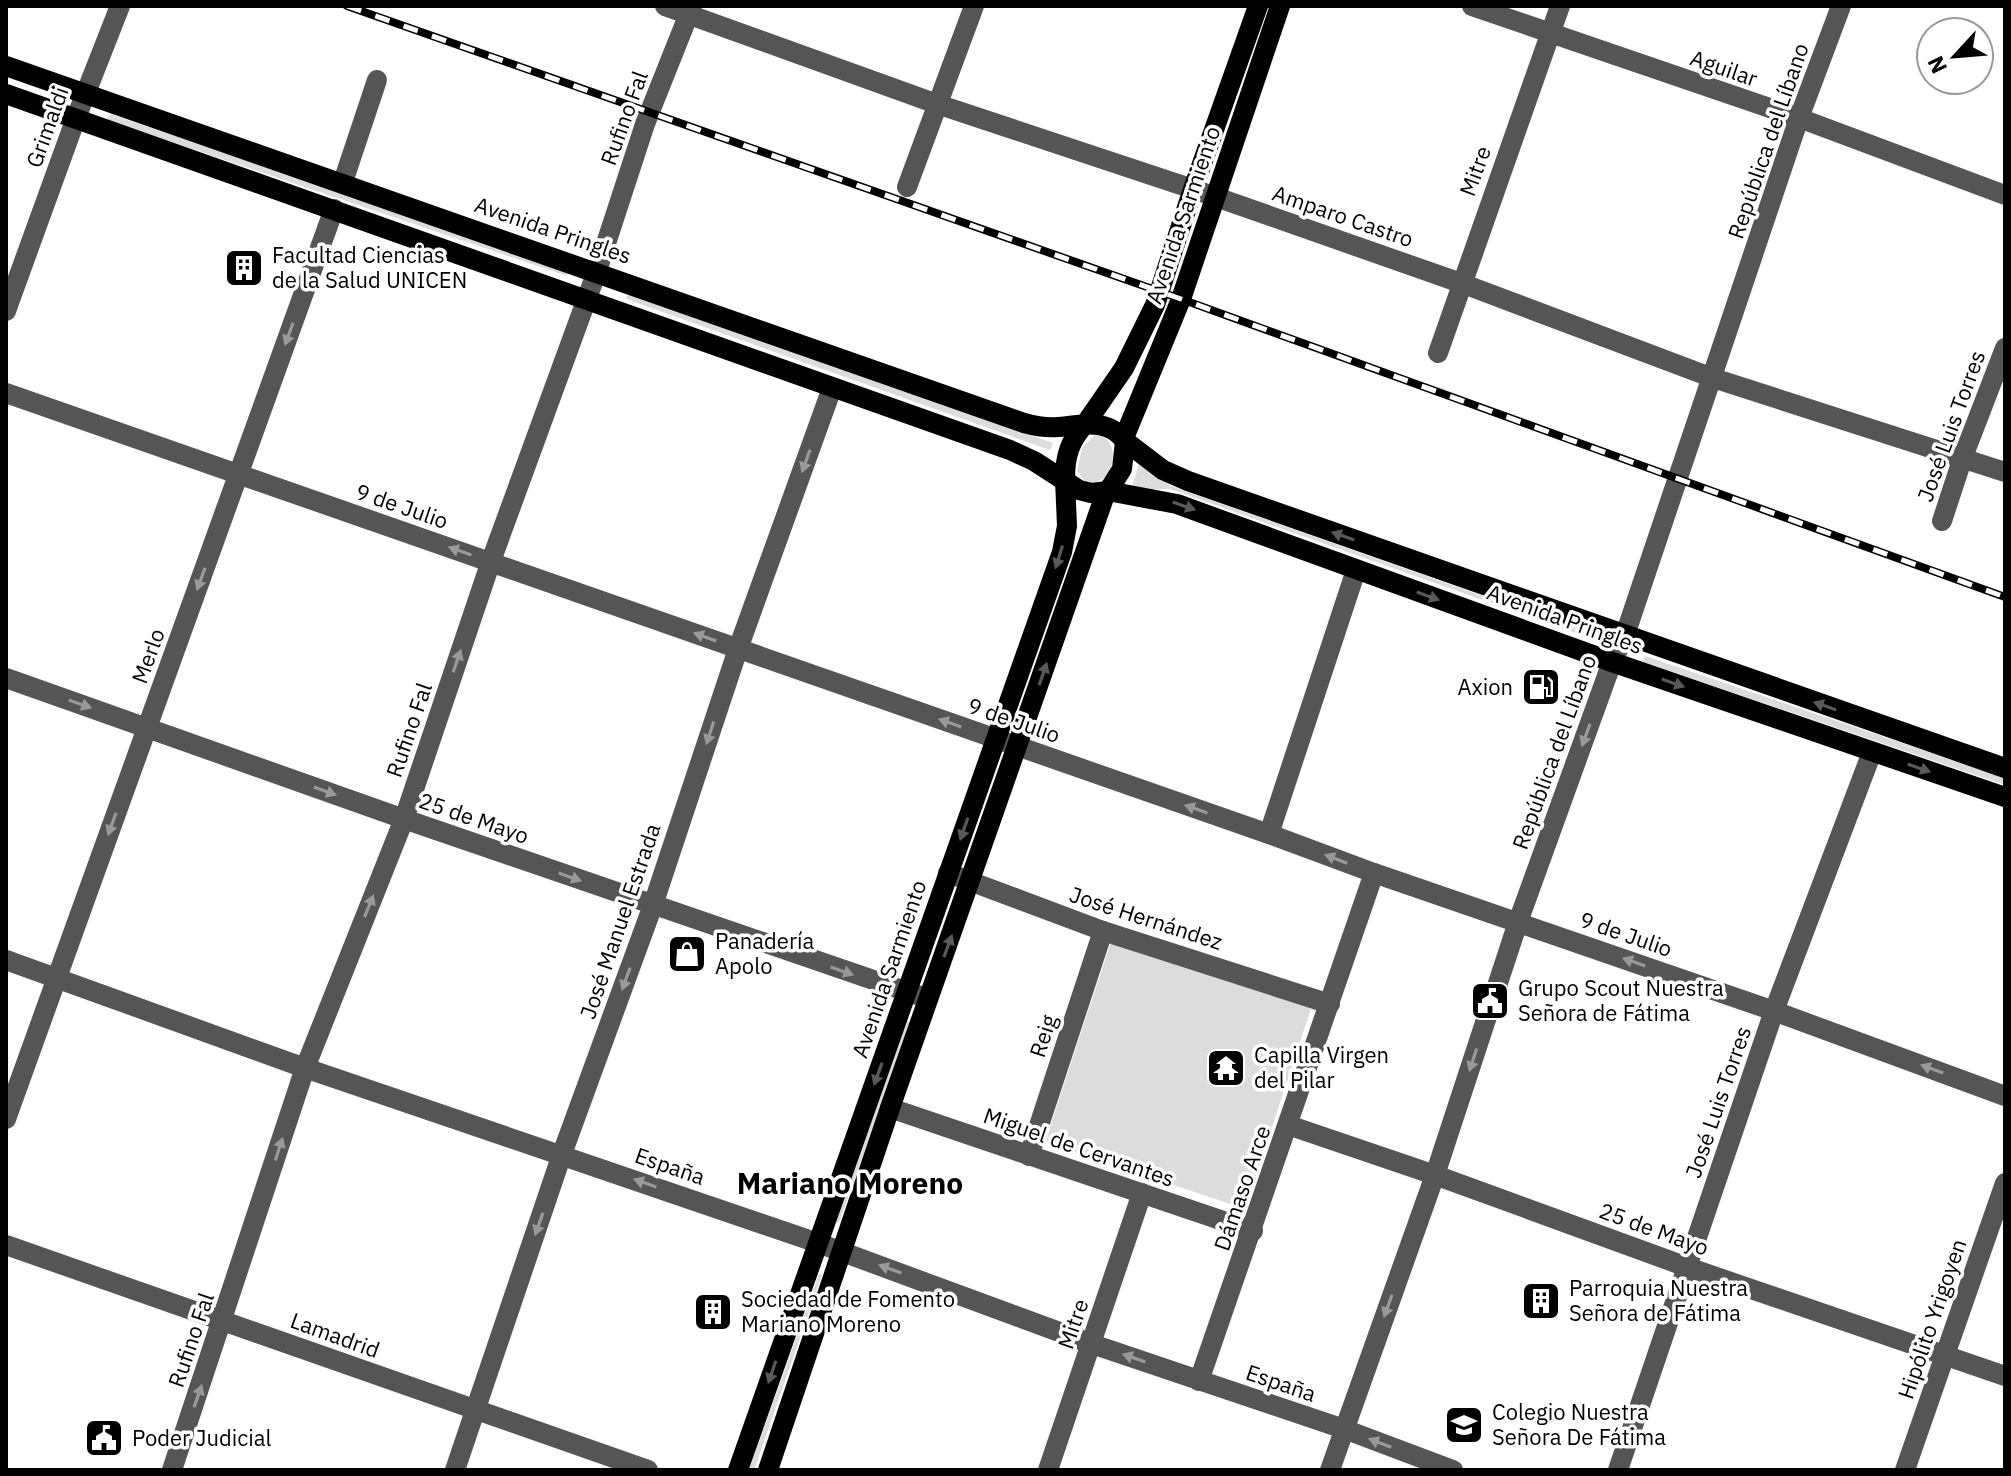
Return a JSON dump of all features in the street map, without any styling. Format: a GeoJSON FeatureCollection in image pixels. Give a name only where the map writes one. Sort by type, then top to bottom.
{"type":"FeatureCollection","features":[{"type":"Feature","properties":{"kind":"main road","name":"Avenida Sarmiento"},"geometry":{"type":"LineString","coordinates":[[1086,423],[1124,368],[1155,305],[1258,6]]}},
{"type":"Feature","properties":{"kind":"main road","name":"Avenida Sarmiento"},"geometry":{"type":"LineString","coordinates":[[1125,439],[1181,299],[1280,6]]}},
{"type":"Feature","properties":{"kind":"main road","name":"Avenida Pringles"},"geometry":{"type":"LineString","coordinates":[[6,66],[1024,423],[1056,427],[1086,423]]}},
{"type":"Feature","properties":{"kind":"main road"},"geometry":{"type":"LineString","coordinates":[[6,94],[1010,450],[1065,479],[1079,490],[1107,492]]}},
{"type":"Feature","properties":{"kind":"main road"},"geometry":{"type":"LineString","coordinates":[[768,1470],[890,1108],[1107,492],[1122,469],[1125,439],[1114,430],[1086,423],[1067,451],[1065,479]]}},
{"type":"Feature","properties":{"kind":"main road","name":"Avenida Pringles"},"geometry":{"type":"LineString","coordinates":[[1125,439],[1163,470],[1188,481],[2005,768]]}},
{"type":"Feature","properties":{"kind":"main road","name":"Avenida Sarmiento"},"geometry":{"type":"LineString","coordinates":[[738,1470],[1062,552],[1067,526],[1065,479]]}},
{"type":"Feature","properties":{"kind":"main road","name":"Avenida Pringles"},"geometry":{"type":"LineString","coordinates":[[1107,492],[1177,504],[1612,662],[2005,797]]}},
{"type":"Feature","properties":{"kind":"street","name":"Grimaldi"},"geometry":{"type":"LineString","coordinates":[[6,311],[120,6]]}},
{"type":"Feature","properties":{"kind":"street","name":"Amparo Castro"},"geometry":{"type":"LineString","coordinates":[[665,6],[691,10],[937,104],[1461,283],[1713,378],[2005,472]]}},
{"type":"Feature","properties":{"kind":"street"},"geometry":{"type":"LineString","coordinates":[[907,187],[974,6]]}},
{"type":"Feature","properties":{"kind":"street","name":"Aguilar"},"geometry":{"type":"LineString","coordinates":[[1472,6],[1799,118],[2005,195]]}},
{"type":"Feature","properties":{"kind":"street","name":"Mitre"},"geometry":{"type":"LineString","coordinates":[[1438,353],[1560,6]]}},
{"type":"Feature","properties":{"kind":"street","name":"República del Líbano"},"geometry":{"type":"LineString","coordinates":[[1330,1470],[1435,1175],[1518,922],[1612,662],[1625,635],[1799,118],[1841,6]]}},
{"type":"Feature","properties":{"kind":"street","name":"Rufino Fal"},"geometry":{"type":"LineString","coordinates":[[172,1470],[224,1321],[305,1068],[404,819],[491,561],[597,271],[645,124],[691,10]]}},
{"type":"Feature","properties":{"kind":"street"},"geometry":{"type":"LineString","coordinates":[[343,182],[377,80]]}},
{"type":"Feature","properties":{"kind":"street","name":"Merlo"},"geometry":{"type":"LineString","coordinates":[[6,1119],[334,209]]}},
{"type":"Feature","properties":{"kind":"street","name":"José Luis Torres"},"geometry":{"type":"LineString","coordinates":[[1942,521],[2005,348]]}},
{"type":"Feature","properties":{"kind":"street","name":"José Manuel Estrada"},"geometry":{"type":"LineString","coordinates":[[455,1470],[562,1154],[653,905],[738,649],[832,388]]}},
{"type":"Feature","properties":{"kind":"street","name":"9 de Julio"},"geometry":{"type":"LineString","coordinates":[[6,393],[1774,1011],[2005,1096]]}},
{"type":"Feature","properties":{"kind":"street"},"geometry":{"type":"LineString","coordinates":[[1269,834],[1356,570]]}},
{"type":"Feature","properties":{"kind":"street","name":"25 de Mayo"},"geometry":{"type":"LineString","coordinates":[[6,678],[907,994],[929,998]]}},
{"type":"Feature","properties":{"kind":"street","name":"José Luis Torres"},"geometry":{"type":"LineString","coordinates":[[1618,1470],[1774,1011],[1872,752]]}},
{"type":"Feature","properties":{"kind":"street","name":"José Hernández"},"geometry":{"type":"LineString","coordinates":[[948,873],[1103,931],[1330,1004]]}},
{"type":"Feature","properties":{"kind":"street","name":"Dámaso Arce"},"geometry":{"type":"LineString","coordinates":[[1199,1381],[1374,873]]}},
{"type":"Feature","properties":{"kind":"street","name":"Reig"},"geometry":{"type":"LineString","coordinates":[[1029,1156],[1103,931]]}},
{"type":"Feature","properties":{"kind":"street","name":"España"},"geometry":{"type":"LineString","coordinates":[[6,960],[305,1068],[841,1251],[1092,1344],[1344,1429],[1453,1470]]}},
{"type":"Feature","properties":{"kind":"street","name":"Miguel de Cervantes"},"geometry":{"type":"LineString","coordinates":[[890,1108],[1253,1231]]}},
{"type":"Feature","properties":{"kind":"street","name":"25 de Mayo"},"geometry":{"type":"LineString","coordinates":[[1288,1125],[2005,1376]]}},
{"type":"Feature","properties":{"kind":"street","name":"Hipólito Yrigoyen"},"geometry":{"type":"LineString","coordinates":[[1905,1470],[2005,1183]]}},
{"type":"Feature","properties":{"kind":"street","name":"Mitre"},"geometry":{"type":"LineString","coordinates":[[1048,1470],[1142,1193]]}},
{"type":"Feature","properties":{"kind":"street","name":"Lamadrid"},"geometry":{"type":"LineString","coordinates":[[6,1245],[648,1470]]}},
{"type":"Feature","properties":{"kind":"shaded area"},"geometry":{"type":"Polygon","coordinates":[[[110,114],[570,270],[567,276],[107,120],[110,114]]]}},
{"type":"Feature","properties":{"kind":"shaded area"},"geometry":{"type":"Polygon","coordinates":[[[628,293],[1053,443],[1050,450],[626,299],[628,293]]]}},
{"type":"Feature","properties":{"kind":"shaded area"},"geometry":{"type":"Polygon","coordinates":[[[1095,435],[1104,437],[1109,443],[1113,460],[1105,477],[1086,483],[1077,471],[1082,448],[1095,435]]]}},
{"type":"Feature","properties":{"kind":"shaded area"},"geometry":{"type":"Polygon","coordinates":[[[1139,464],[1171,486],[1588,633],[1587,637],[1170,489],[1131,490],[1139,464]]]}},
{"type":"Feature","properties":{"kind":"shaded area"},"geometry":{"type":"Polygon","coordinates":[[[1645,656],[2005,778],[2005,785],[1643,662],[1645,656]]]}},
{"type":"Feature","properties":{"kind":"shaded area"},"geometry":{"type":"Polygon","coordinates":[[[1112,939],[1312,1006],[1245,1209],[1045,1142],[1112,939]]]}},
{"type":"Feature","properties":{"kind":"shaded area"},"geometry":{"type":"Polygon","coordinates":[[[906,1021],[910,1023],[839,1223],[836,1222],[906,1021]]]}},
{"type":"Feature","properties":{"kind":"shaded area"},"geometry":{"type":"Polygon","coordinates":[[[819,1274],[822,1275],[754,1470],[749,1470],[819,1274]]]}},
{"type":"Feature","properties":{"kind":"railway"},"geometry":{"type":"LineString","coordinates":[[347,6],[1181,299],[2005,597]]}},
{"type":"Feature","properties":{"kind":"place","name":"Facultad Ciencias de la Salud UNICEN"},"geometry":{"type":"Point","coordinates":[244,268]}},
{"type":"Feature","properties":{"kind":"place","name":"Axion"},"geometry":{"type":"Point","coordinates":[1541,687]}},
{"type":"Feature","properties":{"kind":"place","name":"Panadería Apolo"},"geometry":{"type":"Point","coordinates":[687,954]}},
{"type":"Feature","properties":{"kind":"place","name":"Grupo Scout Nuestra Señora de Fátima"},"geometry":{"type":"Point","coordinates":[1490,1001]}},
{"type":"Feature","properties":{"kind":"place","name":"Capilla Virgen del Pilar"},"geometry":{"type":"Point","coordinates":[1226,1068]}},
{"type":"Feature","properties":{"kind":"place","name":"Parroquia Nuestra Señora de Fátima"},"geometry":{"type":"Point","coordinates":[1541,1301]}},
{"type":"Feature","properties":{"kind":"place","name":"Sociedad de Fomento Mariano Moreno"},"geometry":{"type":"Point","coordinates":[713,1312]}},
{"type":"Feature","properties":{"kind":"place","name":"Colegio Nuestra Señora De Fátima"},"geometry":{"type":"Point","coordinates":[1464,1425]}},
{"type":"Feature","properties":{"kind":"place","name":"Poder Judicial"},"geometry":{"type":"Point","coordinates":[104,1438]}},
{"type":"Feature","properties":{"kind":"district","name":"Mariano Moreno"},"geometry":{"type":"Point","coordinates":[850,1184]}}]}
